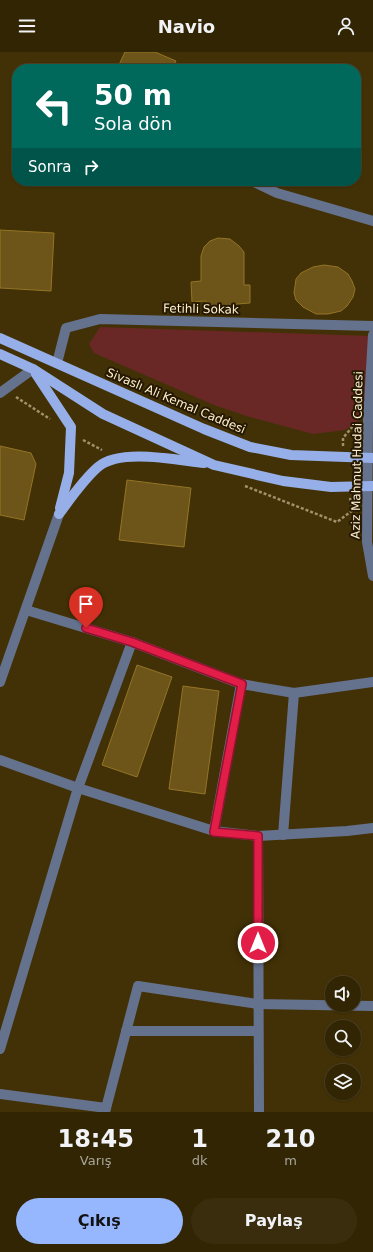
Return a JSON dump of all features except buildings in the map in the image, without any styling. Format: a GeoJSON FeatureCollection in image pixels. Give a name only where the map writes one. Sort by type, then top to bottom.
{"type":"FeatureCollection","features":[{"type":"Feature","properties":{"kind":"main road","name":"Sivaslı Ali Kemal Caddesi"},"geometry":{"type":"LineString","coordinates":[[0,338],[204,429],[250,447],[291,455],[371,458]]}},
{"type":"Feature","properties":{"kind":"main road"},"geometry":{"type":"LineString","coordinates":[[0,354],[33,369],[103,414],[214,465]]}},
{"type":"Feature","properties":{"kind":"main road"},"geometry":{"type":"LineString","coordinates":[[33,369],[71,427],[69,473],[59,514]]}},
{"type":"Feature","properties":{"kind":"main road"},"geometry":{"type":"LineString","coordinates":[[59,514],[77,489],[99,466],[111,459],[138,456],[214,465],[283,481],[331,487],[370,486]]}},
{"type":"Feature","properties":{"kind":"street"},"geometry":{"type":"LineString","coordinates":[[262,186],[276,193],[373,221]]}},
{"type":"Feature","properties":{"kind":"street","name":"Fetihli Sokak"},"geometry":{"type":"LineString","coordinates":[[57,363],[66,328],[100,319],[373,326]]}},
{"type":"Feature","properties":{"kind":"street","name":"Aziz Mahmut Hudai Caddesi"},"geometry":{"type":"LineString","coordinates":[[373,335],[368,420],[371,458],[367,542],[373,576]]}},
{"type":"Feature","properties":{"kind":"street"},"geometry":{"type":"LineString","coordinates":[[0,393],[33,369]]}},
{"type":"Feature","properties":{"kind":"street"},"geometry":{"type":"LineString","coordinates":[[0,682],[59,514]]}},
{"type":"Feature","properties":{"kind":"street"},"geometry":{"type":"LineString","coordinates":[[26,610],[132,642],[242,684],[294,693],[373,682]]}},
{"type":"Feature","properties":{"kind":"street"},"geometry":{"type":"LineString","coordinates":[[0,1049],[78,788],[132,642]]}},
{"type":"Feature","properties":{"kind":"street"},"geometry":{"type":"LineString","coordinates":[[214,832],[242,684]]}},
{"type":"Feature","properties":{"kind":"street"},"geometry":{"type":"LineString","coordinates":[[283,835],[294,693]]}},
{"type":"Feature","properties":{"kind":"street"},"geometry":{"type":"LineString","coordinates":[[0,760],[78,788],[214,832],[258,836],[373,828]]}},
{"type":"Feature","properties":{"kind":"street"},"geometry":{"type":"LineString","coordinates":[[258,836],[259,1112]]}},
{"type":"Feature","properties":{"kind":"street"},"geometry":{"type":"LineString","coordinates":[[0,1094],[106,1110],[138,986],[258,1004],[373,1006]]}},
{"type":"Feature","properties":{"kind":"street"},"geometry":{"type":"LineString","coordinates":[[126,1031],[258,1031]]}},
{"type":"Feature","properties":{"kind":"shaded area"},"geometry":{"type":"Polygon","coordinates":[[[100,327],[372,336],[368,402],[358,421],[345,430],[313,434],[250,417],[214,405],[94,353],[89,344],[100,327]]]}},
{"type":"Feature","properties":{"kind":"route"},"geometry":{"type":"LineString","coordinates":[[86,628],[132,642],[242,684],[214,832],[258,836],[258,943]]}}]}
